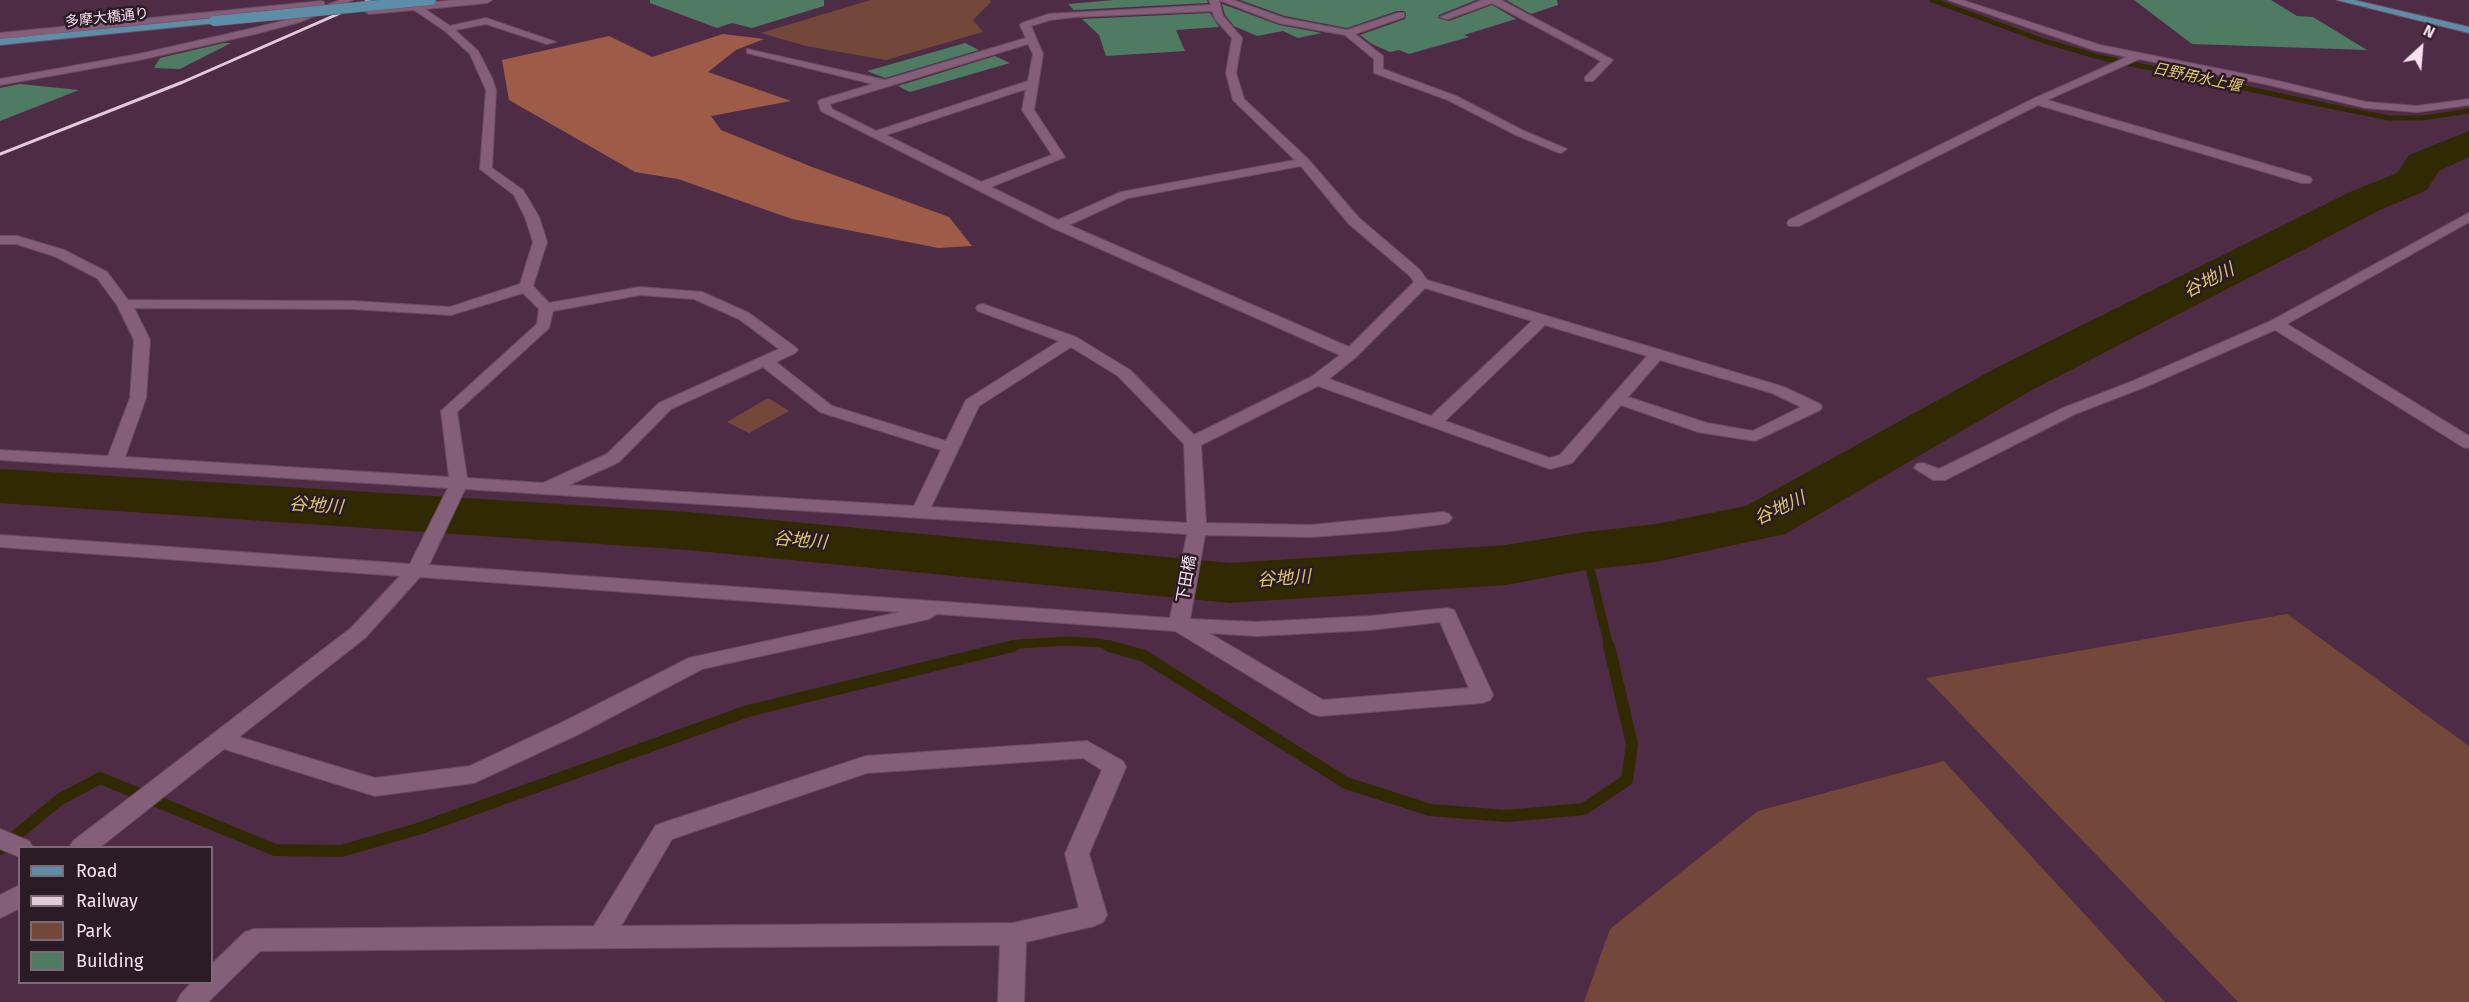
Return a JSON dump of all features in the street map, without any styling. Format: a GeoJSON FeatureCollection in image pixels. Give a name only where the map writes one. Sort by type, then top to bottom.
{"type":"FeatureCollection","features":[{"type":"Feature","properties":{"kind":"main road","name":"多摩大橋通り"},"geometry":{"type":"LineString","coordinates":[[0,42],[431,0]]}},
{"type":"Feature","properties":{"kind":"main road"},"geometry":{"type":"LineString","coordinates":[[2342,0],[2469,30]]}},
{"type":"Feature","properties":{"kind":"street"},"geometry":{"type":"LineString","coordinates":[[381,0],[369,11],[487,0]]}},
{"type":"Feature","properties":{"kind":"street"},"geometry":{"type":"LineString","coordinates":[[1224,0],[1282,21],[1348,33],[1379,58],[1378,71],[1452,98],[1520,133],[1561,149]]}},
{"type":"Feature","properties":{"kind":"street"},"geometry":{"type":"LineString","coordinates":[[1445,17],[1493,0],[1608,60],[1589,79]]}},
{"type":"Feature","properties":{"kind":"street"},"geometry":{"type":"LineString","coordinates":[[1953,0],[2128,60],[2265,81],[2382,108],[2431,108],[2469,102]]}},
{"type":"Feature","properties":{"kind":"street"},"geometry":{"type":"LineString","coordinates":[[0,82],[139,57],[297,20],[347,1]]}},
{"type":"Feature","properties":{"kind":"street"},"geometry":{"type":"LineString","coordinates":[[0,36],[347,1]]}},
{"type":"Feature","properties":{"kind":"street"},"geometry":{"type":"LineString","coordinates":[[980,187],[1059,157],[1028,111],[1038,54],[1025,25],[1048,16],[1215,4],[1218,17],[1237,39],[1231,73],[1239,100],[1304,162],[1354,222],[1415,273],[1422,283],[1778,390],[1814,407],[1755,436],[1704,428],[1618,399]]}},
{"type":"Feature","properties":{"kind":"street"},"geometry":{"type":"LineString","coordinates":[[417,7],[448,29],[474,53],[489,84],[491,90],[486,169],[519,193],[532,217],[540,242],[526,287]]}},
{"type":"Feature","properties":{"kind":"street"},"geometry":{"type":"LineString","coordinates":[[1348,33],[1401,15]]}},
{"type":"Feature","properties":{"kind":"street"},"geometry":{"type":"LineString","coordinates":[[0,48],[297,20]]}},
{"type":"Feature","properties":{"kind":"street"},"geometry":{"type":"LineString","coordinates":[[448,29],[486,21],[552,42]]}},
{"type":"Feature","properties":{"kind":"street"},"geometry":{"type":"LineString","coordinates":[[1030,40],[824,102],[826,111],[1058,225],[1351,354]]}},
{"type":"Feature","properties":{"kind":"street"},"geometry":{"type":"LineString","coordinates":[[752,51],[886,84]]}},
{"type":"Feature","properties":{"kind":"street"},"geometry":{"type":"LineString","coordinates":[[1794,223],[2037,101],[2128,60]]}},
{"type":"Feature","properties":{"kind":"street"},"geometry":{"type":"LineString","coordinates":[[875,135],[1033,83]]}},
{"type":"Feature","properties":{"kind":"street"},"geometry":{"type":"LineString","coordinates":[[2037,101],[2306,180]]}},
{"type":"Feature","properties":{"kind":"street"},"geometry":{"type":"LineString","coordinates":[[1058,225],[1125,195],[1304,162]]}},
{"type":"Feature","properties":{"kind":"street"},"geometry":{"type":"LineString","coordinates":[[1923,468],[1939,476],[2068,411],[2139,384],[2276,324],[2469,217]]}},
{"type":"Feature","properties":{"kind":"street"},"geometry":{"type":"LineString","coordinates":[[0,240],[17,240],[59,253],[102,276],[124,304],[142,340],[140,375],[138,398],[114,463]]}},
{"type":"Feature","properties":{"kind":"street"},"geometry":{"type":"LineString","coordinates":[[983,308],[1071,339],[1124,373],[1192,443],[1317,380],[1351,354],[1422,283]]}},
{"type":"Feature","properties":{"kind":"street"},"geometry":{"type":"LineString","coordinates":[[124,304],[351,305],[451,311],[526,287]]}},
{"type":"Feature","properties":{"kind":"street"},"geometry":{"type":"LineString","coordinates":[[526,287],[546,308]]}},
{"type":"Feature","properties":{"kind":"street"},"geometry":{"type":"LineString","coordinates":[[546,308],[640,291],[697,295],[744,316],[790,350],[665,406],[613,458],[548,488]]}},
{"type":"Feature","properties":{"kind":"street"},"geometry":{"type":"LineString","coordinates":[[84,846],[358,633],[419,566],[457,488],[449,411],[544,325],[546,308]]}},
{"type":"Feature","properties":{"kind":"street"},"geometry":{"type":"LineString","coordinates":[[1434,422],[1543,318]]}},
{"type":"Feature","properties":{"kind":"street"},"geometry":{"type":"LineString","coordinates":[[2276,324],[2462,438],[2469,424]]}},
{"type":"Feature","properties":{"kind":"street"},"geometry":{"type":"LineString","coordinates":[[920,513],[972,403],[1071,339]]}},
{"type":"Feature","properties":{"kind":"street"},"geometry":{"type":"LineString","coordinates":[[1317,380],[1550,464],[1566,459],[1657,354]]}},
{"type":"Feature","properties":{"kind":"street"},"geometry":{"type":"LineString","coordinates":[[765,361],[826,409],[951,448]]}},
{"type":"Feature","properties":{"kind":"street","name":"下田橋"},"geometry":{"type":"LineString","coordinates":[[1180,621],[1195,536],[1192,443]]}},
{"type":"Feature","properties":{"kind":"street"},"geometry":{"type":"LineString","coordinates":[[0,454],[457,488],[548,488],[920,513],[1195,536],[1311,531],[1443,518]]}},
{"type":"Feature","properties":{"kind":"street"},"geometry":{"type":"LineString","coordinates":[[0,541],[419,566],[951,608],[1180,621],[1257,629],[1370,623],[1447,615],[1482,695],[1320,708],[1180,621]]}},
{"type":"Feature","properties":{"kind":"street"},"geometry":{"type":"LineString","coordinates":[[220,740],[375,787],[474,774],[571,728],[696,663],[951,608]]}},
{"type":"Feature","properties":{"kind":"street"},"geometry":{"type":"LineString","coordinates":[[213,980],[254,940],[1014,934],[1094,915],[1077,854],[1115,767],[1088,749],[866,765],[664,832],[601,937]]}},
{"type":"Feature","properties":{"kind":"street"},"geometry":{"type":"LineString","coordinates":[[0,838],[18,847]]}},
{"type":"Feature","properties":{"kind":"street"},"geometry":{"type":"LineString","coordinates":[[0,908],[18,896]]}},
{"type":"Feature","properties":{"kind":"street"},"geometry":{"type":"LineString","coordinates":[[1011,1002],[1014,934]]}},
{"type":"Feature","properties":{"kind":"street"},"geometry":{"type":"LineString","coordinates":[[189,1002],[209,984]]}},
{"type":"Feature","properties":{"kind":"green space"},"geometry":{"type":"Polygon","coordinates":[[[871,0],[992,1],[973,20],[983,32],[886,60],[806,46],[761,33],[871,0]]]}},
{"type":"Feature","properties":{"kind":"green space"},"geometry":{"type":"Polygon","coordinates":[[[768,398],[789,411],[749,433],[727,422],[768,398]]]}},
{"type":"Feature","properties":{"kind":"green space"},"geometry":{"type":"Polygon","coordinates":[[[2287,614],[2469,746],[2469,1002],[2238,1002],[1926,678],[2287,614]]]}},
{"type":"Feature","properties":{"kind":"green space"},"geometry":{"type":"Polygon","coordinates":[[[1944,761],[2165,1002],[1584,1002],[1610,929],[1758,811],[1944,761]]]}},
{"type":"Feature","properties":{"kind":"shaded area"},"geometry":{"type":"Polygon","coordinates":[[[723,34],[764,39],[736,50],[708,72],[791,101],[711,116],[721,130],[812,167],[949,217],[972,246],[938,248],[792,219],[678,179],[635,172],[509,100],[502,60],[609,36],[652,57],[723,34]]]}},
{"type":"Feature","properties":{"kind":"building"},"geometry":{"type":"Polygon","coordinates":[[[650,0],[824,0],[824,6],[752,28],[732,23],[717,28],[650,3],[650,0]]]}},
{"type":"Feature","properties":{"kind":"building"},"geometry":{"type":"Polygon","coordinates":[[[1114,0],[1207,0],[1208,3],[1074,10],[1068,4],[1114,0]]]}},
{"type":"Feature","properties":{"kind":"building"},"geometry":{"type":"Polygon","coordinates":[[[1240,0],[1476,0],[1439,15],[1438,18],[1449,21],[1492,5],[1516,19],[1464,35],[1469,37],[1409,54],[1399,50],[1390,52],[1372,44],[1360,35],[1405,19],[1404,11],[1397,11],[1347,28],[1285,16],[1240,0]]]}},
{"type":"Feature","properties":{"kind":"building"},"geometry":{"type":"Polygon","coordinates":[[[1506,0],[1557,0],[1558,5],[1531,14],[1506,0]]]}},
{"type":"Feature","properties":{"kind":"building"},"geometry":{"type":"Polygon","coordinates":[[[2134,0],[2271,0],[2297,16],[2313,17],[2367,50],[2192,44],[2134,0]]]}},
{"type":"Feature","properties":{"kind":"building"},"geometry":{"type":"Polygon","coordinates":[[[1222,4],[1279,25],[1322,33],[1298,38],[1283,31],[1257,36],[1234,26],[1225,15],[1222,4]]]}},
{"type":"Feature","properties":{"kind":"building"},"geometry":{"type":"Polygon","coordinates":[[[1210,13],[1219,27],[1176,30],[1185,51],[1106,56],[1099,35],[1082,19],[1210,13]]]}},
{"type":"Feature","properties":{"kind":"building"},"geometry":{"type":"Polygon","coordinates":[[[231,43],[180,69],[154,68],[160,58],[231,43]]]}},
{"type":"Feature","properties":{"kind":"building"},"geometry":{"type":"Polygon","coordinates":[[[965,43],[979,50],[885,78],[867,71],[965,43]]]}},
{"type":"Feature","properties":{"kind":"building"},"geometry":{"type":"Polygon","coordinates":[[[995,56],[1010,63],[910,92],[898,86],[995,56]]]}},
{"type":"Feature","properties":{"kind":"building"},"geometry":{"type":"Polygon","coordinates":[[[20,84],[79,90],[0,121],[0,88],[20,84]]]}},
{"type":"Feature","properties":{"kind":"waterway","name":"日野用水上堰"},"geometry":{"type":"LineString","coordinates":[[1932,0],[2044,41],[2099,57],[2324,105],[2389,118],[2423,118],[2469,111]]}},
{"type":"Feature","properties":{"kind":"waterway","name":"谷地川"},"geometry":{"type":"LineString","coordinates":[[0,486],[688,531],[1230,583],[1506,565],[1586,551],[1656,543],[1764,521],[2014,379],[2365,201],[2413,181],[2423,163],[2469,143]]}},
{"type":"Feature","properties":{"kind":"waterway"},"geometry":{"type":"LineString","coordinates":[[1586,551],[1609,647]]}},
{"type":"Feature","properties":{"kind":"waterway"},"geometry":{"type":"LineString","coordinates":[[1006,647],[1066,641],[1100,643],[1114,647]]}},
{"type":"Feature","properties":{"kind":"waterway"},"geometry":{"type":"LineString","coordinates":[[0,849],[59,800],[100,778],[275,850],[341,851],[418,829],[748,711],[1013,646]]}},
{"type":"Feature","properties":{"kind":"waterway"},"geometry":{"type":"LineString","coordinates":[[1109,646],[1144,656],[1346,783],[1430,810],[1507,816],[1584,809],[1627,780],[1632,744],[1609,646]]}},
{"type":"Feature","properties":{"kind":"railway"},"geometry":{"type":"LineString","coordinates":[[0,154],[183,82],[370,0]]}}]}
